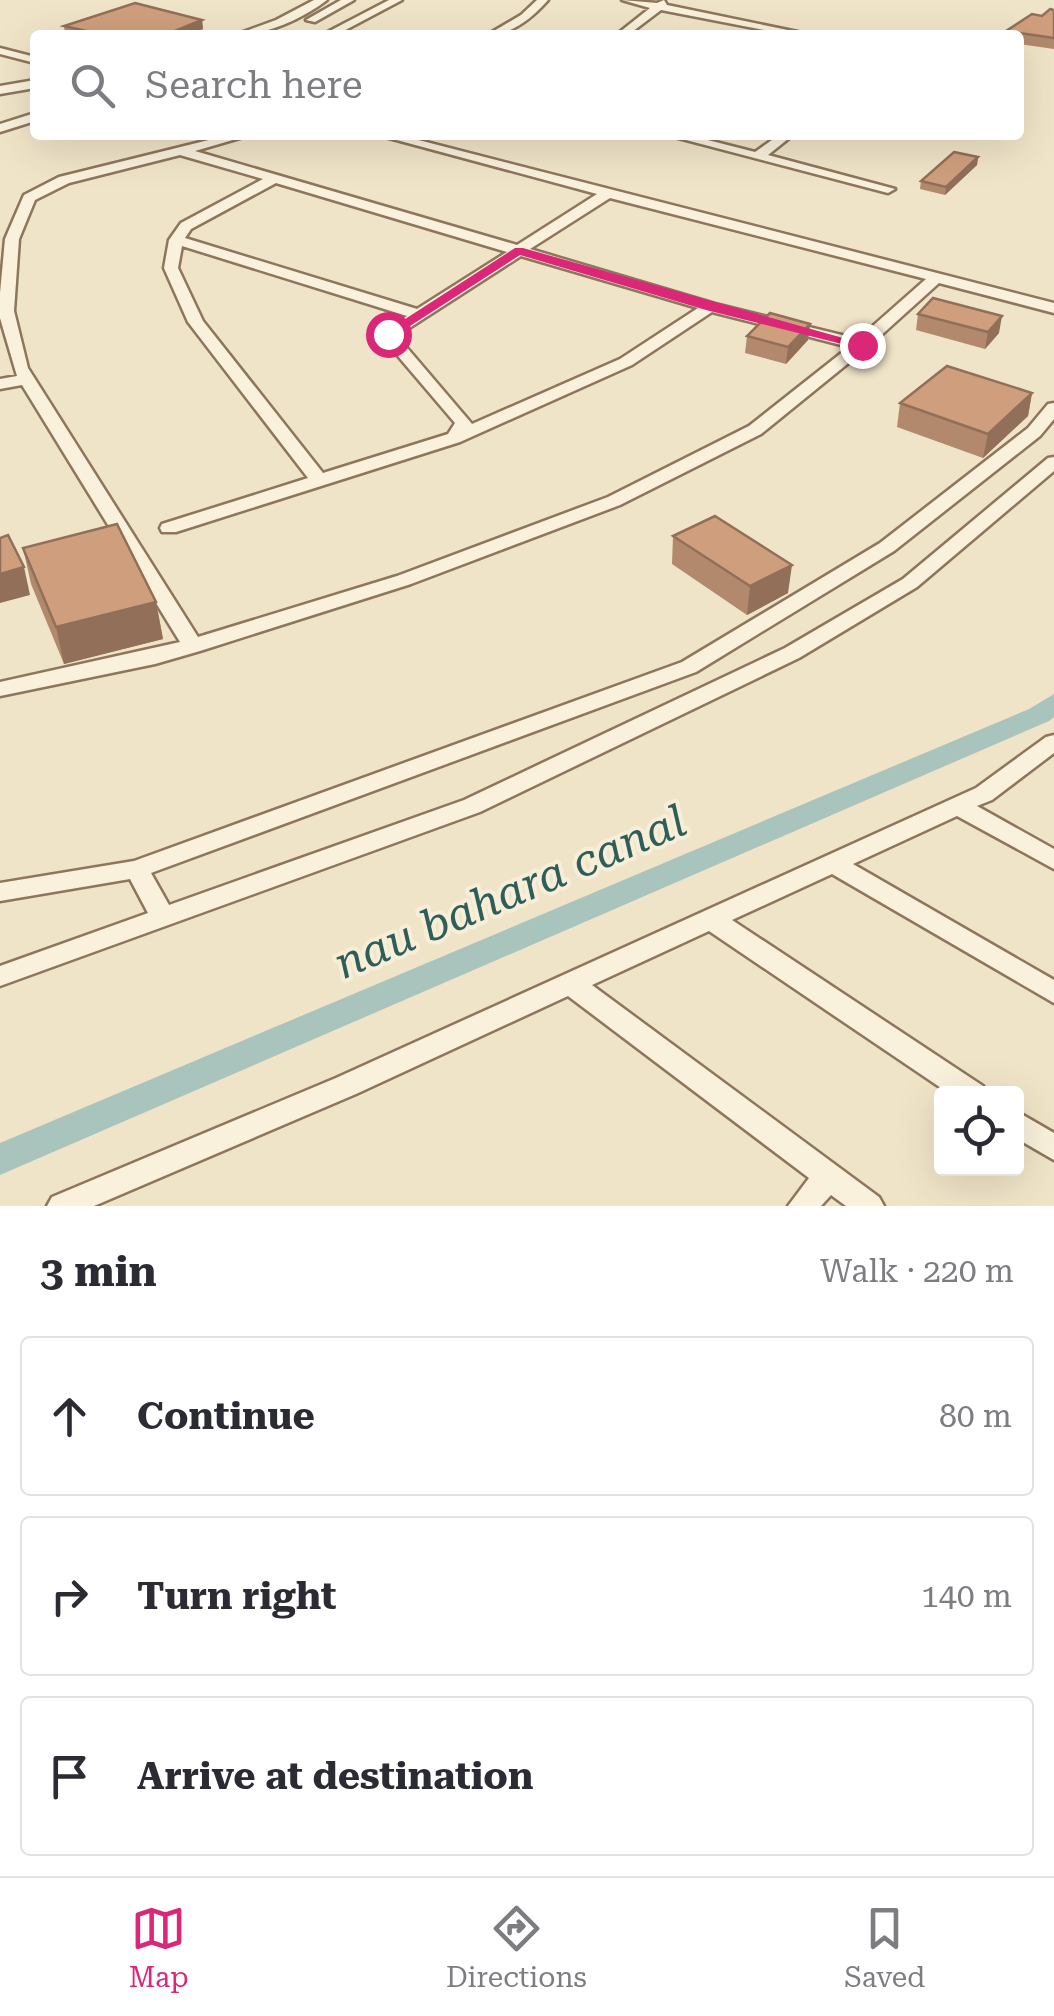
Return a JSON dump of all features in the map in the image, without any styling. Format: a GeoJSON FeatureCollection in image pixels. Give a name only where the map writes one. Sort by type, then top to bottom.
{"type":"FeatureCollection","features":[{"type":"Feature","properties":{"kind":"street"},"geometry":{"type":"LineString","coordinates":[[255,30],[322,0]]}},
{"type":"Feature","properties":{"kind":"street"},"geometry":{"type":"LineString","coordinates":[[287,30],[349,0]]}},
{"type":"Feature","properties":{"kind":"street"},"geometry":{"type":"LineString","coordinates":[[322,30],[379,0]]}},
{"type":"Feature","properties":{"kind":"street"},"geometry":{"type":"LineString","coordinates":[[337,30],[397,0]]}},
{"type":"Feature","properties":{"kind":"street"},"geometry":{"type":"LineString","coordinates":[[501,30],[525,17],[543,0]]}},
{"type":"Feature","properties":{"kind":"street"},"geometry":{"type":"LineString","coordinates":[[627,0],[662,3],[783,30]]}},
{"type":"Feature","properties":{"kind":"street"},"geometry":{"type":"LineString","coordinates":[[627,30],[662,3]]}},
{"type":"Feature","properties":{"kind":"street"},"geometry":{"type":"LineString","coordinates":[[0,48],[30,56]]}},
{"type":"Feature","properties":{"kind":"street"},"geometry":{"type":"LineString","coordinates":[[0,90],[30,85]]}},
{"type":"Feature","properties":{"kind":"street"},"geometry":{"type":"LineString","coordinates":[[0,104],[30,99]]}},
{"type":"Feature","properties":{"kind":"street"},"geometry":{"type":"LineString","coordinates":[[0,115],[30,111]]}},
{"type":"Feature","properties":{"kind":"street"},"geometry":{"type":"LineString","coordinates":[[0,128],[30,119]]}},
{"type":"Feature","properties":{"kind":"street"},"geometry":{"type":"LineString","coordinates":[[192,646],[20,368],[6,311],[12,239],[29,198],[64,180],[224,140]]}},
{"type":"Feature","properties":{"kind":"street"},"geometry":{"type":"LineString","coordinates":[[403,140],[1054,308]]}},
{"type":"Feature","properties":{"kind":"street"},"geometry":{"type":"LineString","coordinates":[[435,140],[1054,299]]}},
{"type":"Feature","properties":{"kind":"street"},"geometry":{"type":"LineString","coordinates":[[693,140],[888,189]]}},
{"type":"Feature","properties":{"kind":"street"},"geometry":{"type":"LineString","coordinates":[[758,156],[780,140]]}},
{"type":"Feature","properties":{"kind":"street"},"geometry":{"type":"LineString","coordinates":[[179,151],[710,307],[862,345]]}},
{"type":"Feature","properties":{"kind":"street"},"geometry":{"type":"LineString","coordinates":[[274,179],[186,226],[176,240],[172,268],[196,322],[320,481]]}},
{"type":"Feature","properties":{"kind":"street"},"geometry":{"type":"LineString","coordinates":[[454,438],[464,423],[388,334],[608,193]]}},
{"type":"Feature","properties":{"kind":"street"},"geometry":{"type":"LineString","coordinates":[[176,240],[420,314]]}},
{"type":"Feature","properties":{"kind":"street"},"geometry":{"type":"LineString","coordinates":[[0,689],[192,646],[404,580],[614,501],[755,430],[862,345],[936,278]]}},
{"type":"Feature","properties":{"kind":"street"},"geometry":{"type":"LineString","coordinates":[[168,528],[454,438],[626,362],[710,307]]}},
{"type":"Feature","properties":{"kind":"street"},"geometry":{"type":"LineString","coordinates":[[0,384],[27,379]]}},
{"type":"Feature","properties":{"kind":"street"},"geometry":{"type":"LineString","coordinates":[[0,892],[138,869],[688,667],[887,547],[1034,432],[1054,408]]}},
{"type":"Feature","properties":{"kind":"street"},"geometry":{"type":"LineString","coordinates":[[0,976],[472,806],[792,653],[910,584],[1054,462]]}},
{"type":"Feature","properties":{"kind":"street"},"geometry":{"type":"LineString","coordinates":[[62,1206],[346,1086],[984,794],[1052,746]]}},
{"type":"Feature","properties":{"kind":"street"},"geometry":{"type":"LineString","coordinates":[[958,806],[1054,860]]}},
{"type":"Feature","properties":{"kind":"street"},"geometry":{"type":"LineString","coordinates":[[832,863],[1054,993]]}},
{"type":"Feature","properties":{"kind":"street"},"geometry":{"type":"LineString","coordinates":[[138,869],[164,919]]}},
{"type":"Feature","properties":{"kind":"street"},"geometry":{"type":"LineString","coordinates":[[711,919],[960,1086]]}},
{"type":"Feature","properties":{"kind":"street"},"geometry":{"type":"LineString","coordinates":[[570,983],[870,1206]]}},
{"type":"Feature","properties":{"kind":"street"},"geometry":{"type":"LineString","coordinates":[[1024,1128],[1054,1148]]}},
{"type":"Feature","properties":{"kind":"street"},"geometry":{"type":"LineString","coordinates":[[803,1206],[829,1176]]}},
{"type":"Feature","properties":{"kind":"building"},"geometry":{"type":"Polygon","coordinates":[[[135,3],[202,20],[177,30],[82,30],[64,26],[135,3]]]}},
{"type":"Feature","properties":{"kind":"building"},"geometry":{"type":"Polygon","coordinates":[[[1054,10],[1054,38],[1008,30],[1032,14],[1042,16],[1054,10]]]}},
{"type":"Feature","properties":{"kind":"building"},"geometry":{"type":"Polygon","coordinates":[[[954,152],[978,157],[946,187],[921,181],[954,152]]]}},
{"type":"Feature","properties":{"kind":"building"},"geometry":{"type":"Polygon","coordinates":[[[933,298],[1002,316],[988,332],[918,314],[933,298]]]}},
{"type":"Feature","properties":{"kind":"building"},"geometry":{"type":"Polygon","coordinates":[[[770,313],[810,324],[788,347],[747,336],[770,313]]]}},
{"type":"Feature","properties":{"kind":"building"},"geometry":{"type":"Polygon","coordinates":[[[947,366],[1032,393],[988,434],[900,403],[947,366]]]}},
{"type":"Feature","properties":{"kind":"building"},"geometry":{"type":"Polygon","coordinates":[[[715,516],[792,565],[750,586],[673,536],[715,516]]]}},
{"type":"Feature","properties":{"kind":"building"},"geometry":{"type":"Polygon","coordinates":[[[117,524],[156,602],[56,627],[23,548],[117,524]]]}},
{"type":"Feature","properties":{"kind":"building"},"geometry":{"type":"Polygon","coordinates":[[[8,535],[24,567],[0,574],[0,538],[8,535]]]}},
{"type":"Feature","properties":{"kind":"waterway","name":"nau bahara canal"},"geometry":{"type":"LineString","coordinates":[[0,1159],[1039,715],[1054,703]]}},
{"type":"Feature","properties":{"kind":"route"},"geometry":{"type":"LineString","coordinates":[[388,334],[519,251],[710,307],[862,345]]}}]}
